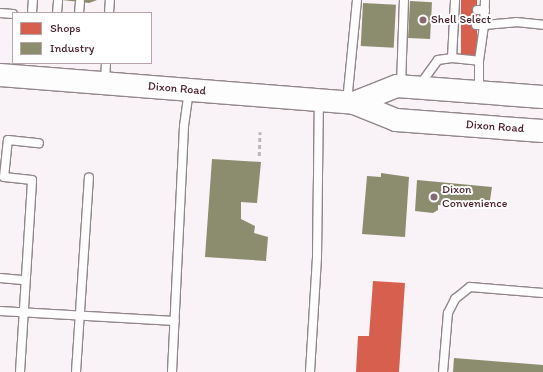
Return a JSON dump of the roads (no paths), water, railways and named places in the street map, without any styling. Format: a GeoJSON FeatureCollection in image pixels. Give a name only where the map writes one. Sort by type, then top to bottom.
{"type":"FeatureCollection","features":[{"type":"Feature","properties":{"kind":"main road","name":"Dixon Road"},"geometry":{"type":"LineString","coordinates":[[0,74],[106,73],[189,90],[350,103],[396,120],[543,131]]}},
{"type":"Feature","properties":{"kind":"main road","name":"Dixon Road"},"geometry":{"type":"LineString","coordinates":[[350,103],[410,87],[543,97]]}},
{"type":"Feature","properties":{"kind":"lane"},"geometry":{"type":"LineString","coordinates":[[32,12],[33,0]]}},
{"type":"Feature","properties":{"kind":"lane"},"geometry":{"type":"LineString","coordinates":[[109,12],[110,0]]}},
{"type":"Feature","properties":{"kind":"lane"},"geometry":{"type":"LineString","coordinates":[[350,103],[357,0]]}},
{"type":"Feature","properties":{"kind":"lane"},"geometry":{"type":"LineString","coordinates":[[404,0],[410,87]]}},
{"type":"Feature","properties":{"kind":"lane"},"geometry":{"type":"LineString","coordinates":[[452,58],[456,40],[458,10],[455,0]]}},
{"type":"Feature","properties":{"kind":"lane"},"geometry":{"type":"LineString","coordinates":[[479,92],[479,40],[481,10],[485,0]]}},
{"type":"Feature","properties":{"kind":"lane"},"geometry":{"type":"LineString","coordinates":[[57,12],[58,1]]}},
{"type":"Feature","properties":{"kind":"lane"},"geometry":{"type":"LineString","coordinates":[[79,12],[80,2]]}},
{"type":"Feature","properties":{"kind":"lane"},"geometry":{"type":"LineString","coordinates":[[0,13],[12,14]]}},
{"type":"Feature","properties":{"kind":"lane"},"geometry":{"type":"LineString","coordinates":[[480,25],[516,22],[543,25]]}},
{"type":"Feature","properties":{"kind":"lane"},"geometry":{"type":"LineString","coordinates":[[410,87],[438,60],[452,58],[479,61]]}},
{"type":"Feature","properties":{"kind":"lane"},"geometry":{"type":"LineString","coordinates":[[172,372],[184,126],[189,90]]}},
{"type":"Feature","properties":{"kind":"lane"},"geometry":{"type":"LineString","coordinates":[[310,372],[317,256],[319,100]]}},
{"type":"Feature","properties":{"kind":"lane"},"geometry":{"type":"LineString","coordinates":[[20,372],[32,180],[2,177],[8,140],[39,143]]}},
{"type":"Feature","properties":{"kind":"lane"},"geometry":{"type":"LineString","coordinates":[[76,372],[89,176]]}},
{"type":"Feature","properties":{"kind":"lane"},"geometry":{"type":"LineString","coordinates":[[0,278],[25,280]]}},
{"type":"Feature","properties":{"kind":"lane"},"geometry":{"type":"LineString","coordinates":[[443,372],[448,313],[455,299],[470,287],[543,293]]}},
{"type":"Feature","properties":{"kind":"lane"},"geometry":{"type":"LineString","coordinates":[[0,311],[175,321]]}},
{"type":"Feature","properties":{"kind":"place","name":"Shell Select"},"geometry":{"type":"Point","coordinates":[423,20]}},
{"type":"Feature","properties":{"kind":"place","name":"Dixon Convenience"},"geometry":{"type":"Point","coordinates":[434,197]}}]}
